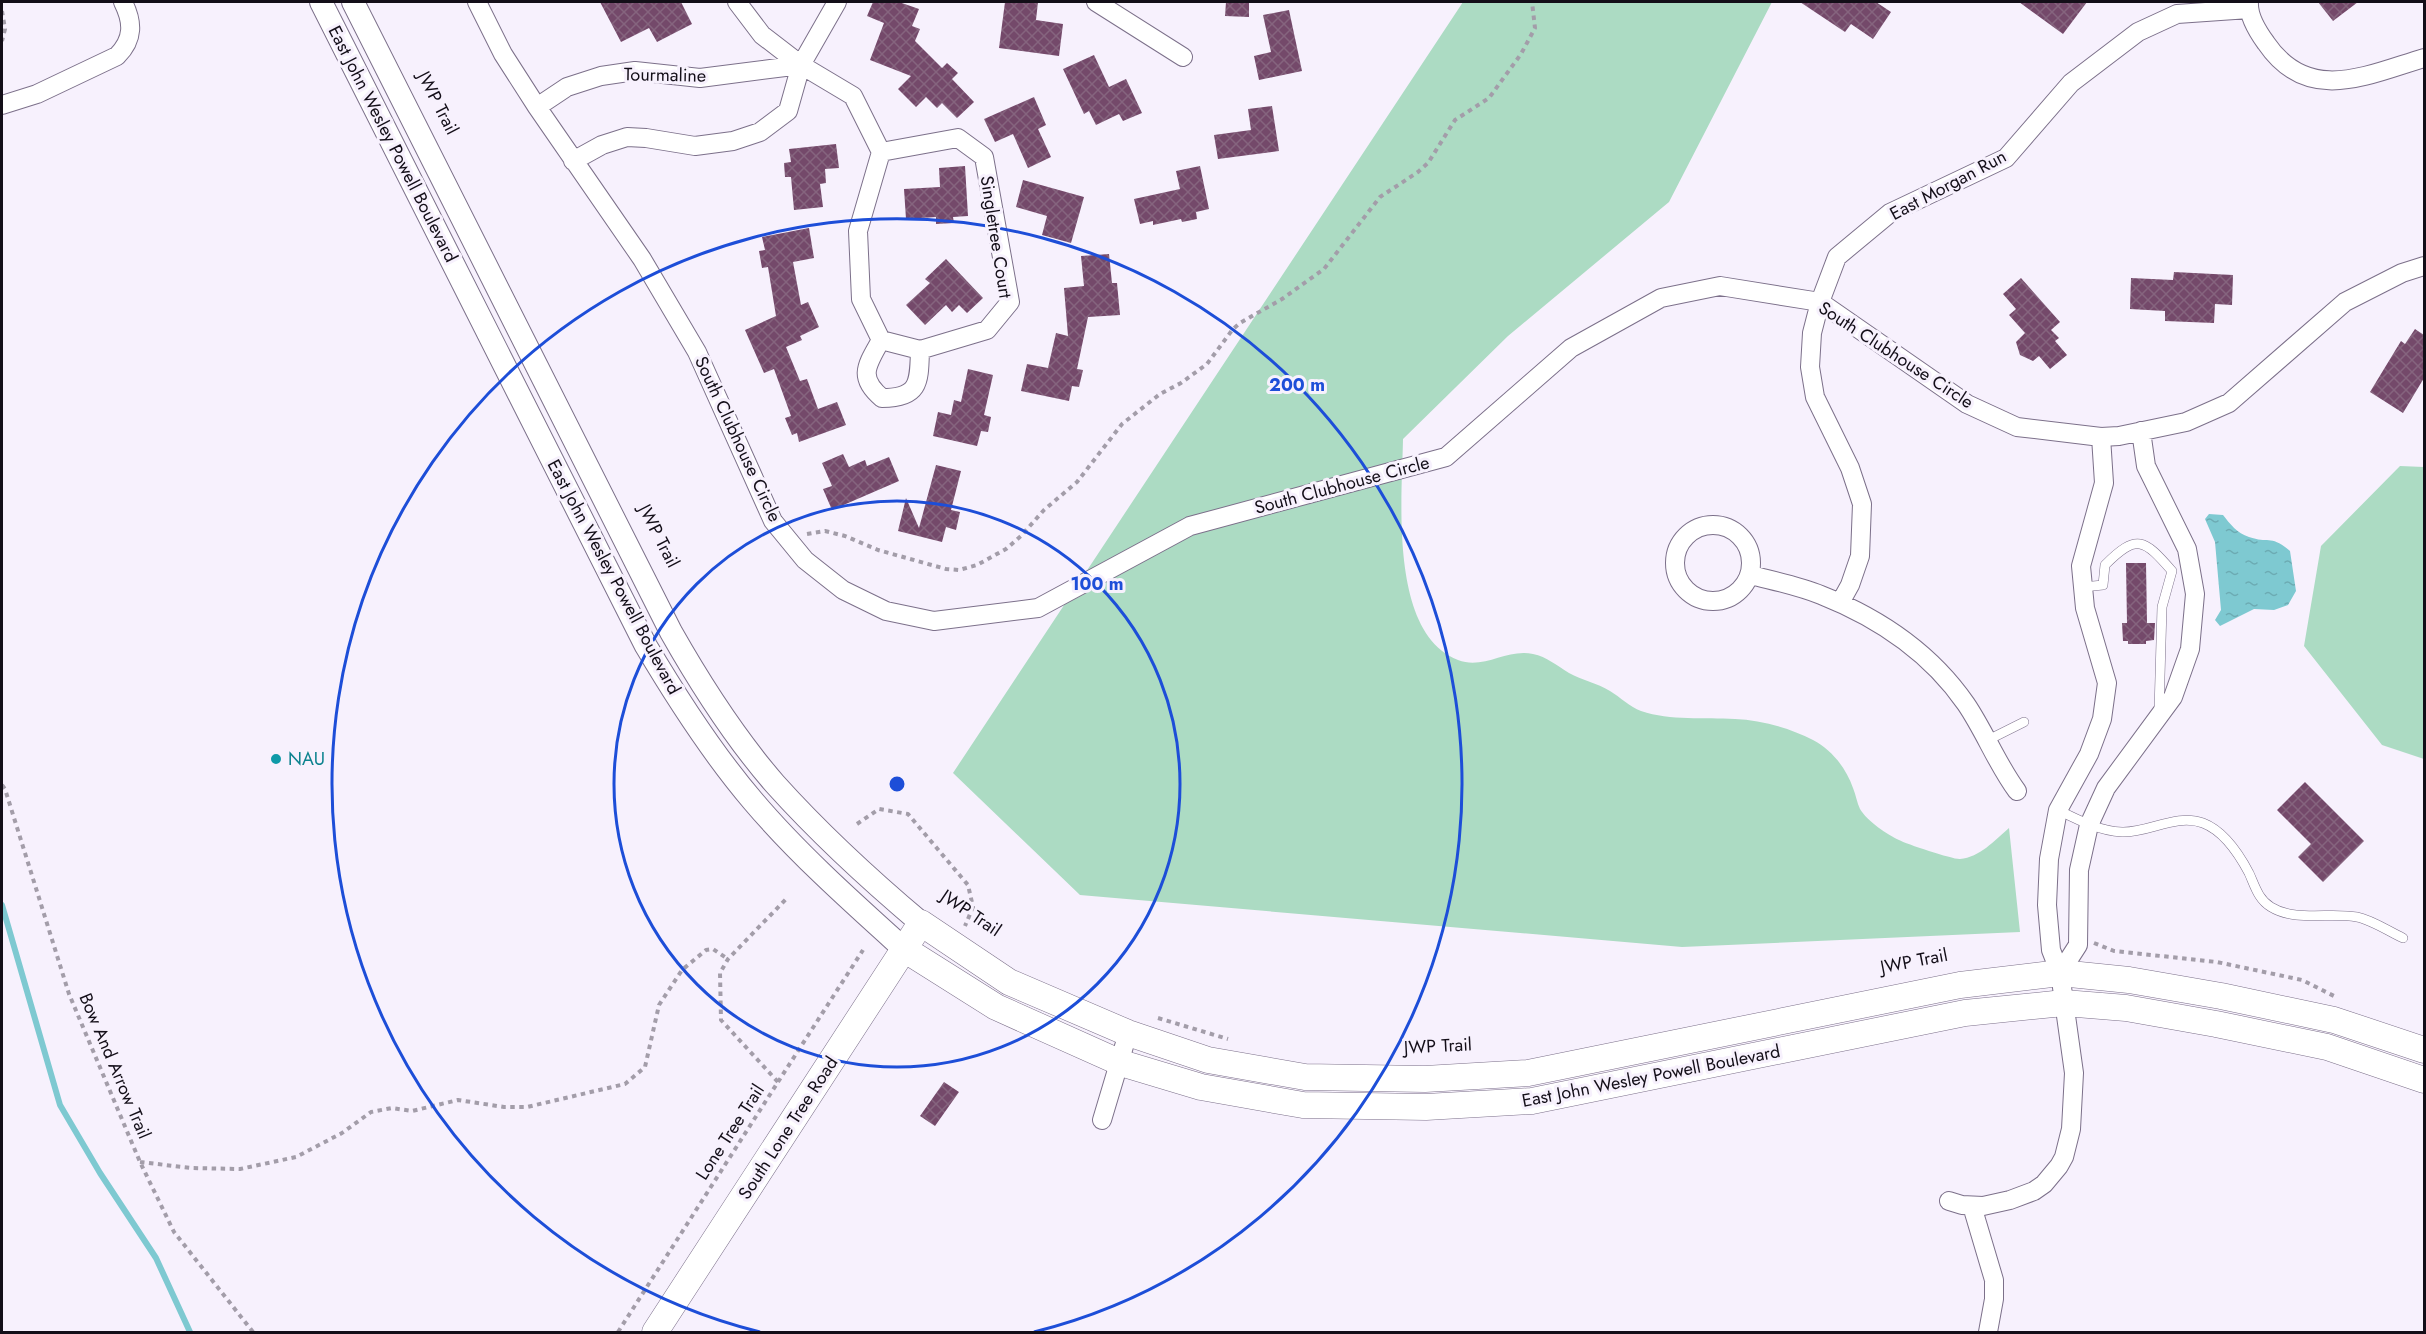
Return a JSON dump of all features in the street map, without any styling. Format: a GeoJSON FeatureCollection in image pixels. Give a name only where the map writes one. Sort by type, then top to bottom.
{"type":"FeatureCollection","features":[{"type":"Feature","properties":{"kind":"main road","name":"South Lone Tree Road"},"geometry":{"type":"LineString","coordinates":[[655,1332],[921,923]]}},
{"type":"Feature","properties":{"kind":"main road","name":"East John Wesley Powell Boulevard"},"geometry":{"type":"LineString","coordinates":[[921,923],[1009,982],[1128,1033],[1208,1060],[1305,1077],[1425,1079],[1516,1073],[1960,985],[2060,973],[2129,980],[2255,1003],[2334,1020],[2424,1050]]}},
{"type":"Feature","properties":{"kind":"main road","name":"East John Wesley Powell Boulevard"},"geometry":{"type":"LineString","coordinates":[[904,949],[996,1007],[1121,1063],[1201,1088],[1303,1105],[1426,1107],[1532,1101],[1965,1013],[2064,1003],[2126,1008],[2316,1045],[2424,1080]]}},
{"type":"Feature","properties":{"kind":"street"},"geometry":{"type":"LineString","coordinates":[[2,105],[37,94],[111,60],[122,51],[131,35],[130,16],[123,2]]}},
{"type":"Feature","properties":{"kind":"street","name":"East John Wesley Powell Boulevard"},"geometry":{"type":"LineString","coordinates":[[321,2],[646,646],[675,696],[754,802],[844,895],[904,949]]}},
{"type":"Feature","properties":{"kind":"street","name":"East John Wesley Powell Boulevard"},"geometry":{"type":"LineString","coordinates":[[353,2],[671,632],[699,681],[775,784],[863,875],[921,923]]}},
{"type":"Feature","properties":{"kind":"street","name":"South Clubhouse Circle"},"geometry":{"type":"LineString","coordinates":[[477,2],[503,54],[573,161],[642,259],[697,352],[773,521],[805,561],[843,590],[886,611],[934,621],[1038,608],[1190,526],[1446,457],[1571,348],[1661,298],[1720,286],[1820,302],[1967,404],[2017,427],[2101,437],[2119,436],[2186,422],[2229,403],[2345,302],[2402,273],[2424,266]]}},
{"type":"Feature","properties":{"kind":"street"},"geometry":{"type":"LineString","coordinates":[[737,2],[762,35],[801,65],[853,96],[881,152],[858,231],[861,298],[881,340]]}},
{"type":"Feature","properties":{"kind":"street"},"geometry":{"type":"LineString","coordinates":[[573,161],[602,145],[627,137],[695,146],[733,141],[760,132],[788,111],[801,65],[837,2]]}},
{"type":"Feature","properties":{"kind":"street"},"geometry":{"type":"LineString","coordinates":[[1096,2],[1183,57]]}},
{"type":"Feature","properties":{"kind":"street","name":"East Morgan Run"},"geometry":{"type":"LineString","coordinates":[[1840,603],[1850,585],[1860,556],[1862,504],[1857,485],[1821,412],[1812,383],[1810,352],[1820,302],[1837,257],[1890,213],[2006,158],[2071,83],[2138,32],[2176,14],[2249,5],[2264,41],[2275,56],[2286,68],[2314,80],[2343,81],[2424,58]]}},
{"type":"Feature","properties":{"kind":"street","name":"Tourmaline"},"geometry":{"type":"LineString","coordinates":[[537,107],[567,87],[601,76],[635,71],[700,78],[801,65]]}},
{"type":"Feature","properties":{"kind":"street","name":"Singletree Court"},"geometry":{"type":"LineString","coordinates":[[881,152],[958,138],[984,157],[1010,302],[987,330],[920,350]]}},
{"type":"Feature","properties":{"kind":"street"},"geometry":{"type":"LineString","coordinates":[[881,340],[920,350],[919,374],[914,388],[901,398],[882,398],[869,387],[866,368],[881,340]]}},
{"type":"Feature","properties":{"kind":"street"},"geometry":{"type":"LineString","coordinates":[[2060,973],[2078,945],[2079,870],[2089,825],[2106,788],[2173,698],[2190,649],[2195,594],[2187,549],[2146,466],[2141,431]]}},
{"type":"Feature","properties":{"kind":"street"},"geometry":{"type":"LineString","coordinates":[[1949,1201],[1972,1206],[1996,1204],[2034,1191],[2052,1176],[2064,1157],[2072,1129],[2074,1073],[2060,973],[2050,950],[2047,905],[2049,859],[2058,810],[2089,754],[2102,718],[2107,683],[2085,608],[2081,566],[2104,483],[2101,437]]}},
{"type":"Feature","properties":{"kind":"street"},"geometry":{"type":"LineString","coordinates":[[1721,525],[1730,528],[1748,546],[1752,557],[1751,575],[1743,588],[1734,595],[1723,600],[1701,600],[1692,596],[1678,579],[1675,556],[1678,546],[1686,536],[1708,526],[1721,525]]}},
{"type":"Feature","properties":{"kind":"street"},"geometry":{"type":"LineString","coordinates":[[1751,575],[1820,594],[1840,603],[1885,627],[1926,656],[1953,687],[1988,740],[2001,768],[2017,791]]}},
{"type":"Feature","properties":{"kind":"street"},"geometry":{"type":"LineString","coordinates":[[1102,1120],[1121,1063],[1128,1033]]}},
{"type":"Feature","properties":{"kind":"street"},"geometry":{"type":"LineString","coordinates":[[1972,1206],[1994,1280],[1988,1332]]}},
{"type":"Feature","properties":{"kind":"lane"},"geometry":{"type":"LineString","coordinates":[[2083,587],[2103,585],[2105,565],[2121,549],[2133,545],[2143,544],[2151,547],[2172,571]]}},
{"type":"Feature","properties":{"kind":"lane"},"geometry":{"type":"LineString","coordinates":[[2172,571],[2190,567]]}},
{"type":"Feature","properties":{"kind":"lane"},"geometry":{"type":"LineString","coordinates":[[2159,716],[2162,607],[2172,571]]}},
{"type":"Feature","properties":{"kind":"lane"},"geometry":{"type":"LineString","coordinates":[[1988,740],[2024,722]]}},
{"type":"Feature","properties":{"kind":"lane"},"geometry":{"type":"LineString","coordinates":[[2058,810],[2089,825],[2122,832],[2166,823],[2184,821],[2203,823],[2224,837],[2238,854],[2259,896],[2272,907],[2291,914],[2359,918],[2403,938]]}},
{"type":"Feature","properties":{"kind":"path"},"geometry":{"type":"LineString","coordinates":[[802,537],[814,532],[825,531],[845,536],[879,550],[946,569],[959,570],[977,565],[1006,549],[1022,536],[1044,510],[1077,482],[1122,424],[1151,400],[1181,383],[1206,364],[1240,323],[1324,269],[1380,197],[1418,172],[1428,162],[1455,120],[1489,98],[1521,54],[1535,28],[1532,2]]}},
{"type":"Feature","properties":{"kind":"path"},"geometry":{"type":"LineString","coordinates":[[2,11],[5,29],[2,40]]}},
{"type":"Feature","properties":{"kind":"path","name":"Bow And Arrow Trail"},"geometry":{"type":"LineString","coordinates":[[2,785],[69,994],[140,1162],[174,1232],[253,1332]]}},
{"type":"Feature","properties":{"kind":"path"},"geometry":{"type":"LineString","coordinates":[[857,824],[879,809],[908,814],[968,885],[973,908],[964,927]]}},
{"type":"Feature","properties":{"kind":"path","name":"Lone Tree Trail"},"geometry":{"type":"LineString","coordinates":[[618,1332],[778,1082],[721,1020],[720,973],[728,959],[788,897]]}},
{"type":"Feature","properties":{"kind":"path","name":"JWP Trail"},"geometry":{"type":"LineString","coordinates":[[956,920],[974,933]]}},
{"type":"Feature","properties":{"kind":"path"},"geometry":{"type":"LineString","coordinates":[[2092,942],[2114,951],[2217,962],[2302,980],[2342,999]]}},
{"type":"Feature","properties":{"kind":"path"},"geometry":{"type":"LineString","coordinates":[[140,1162],[191,1168],[240,1169],[296,1157],[342,1133],[371,1112],[392,1108],[412,1110],[458,1100],[504,1107],[527,1107],[625,1084],[645,1067],[659,1005],[682,970],[706,950],[713,949],[728,959]]}},
{"type":"Feature","properties":{"kind":"path"},"geometry":{"type":"LineString","coordinates":[[778,1082],[863,950]]}},
{"type":"Feature","properties":{"kind":"path"},"geometry":{"type":"LineString","coordinates":[[1153,1016],[1233,1041]]}},
{"type":"Feature","properties":{"kind":"green space"},"geometry":{"type":"Polygon","coordinates":[[[1463,2],[1772,2],[1669,202],[1508,336],[1403,439],[1401,495],[1404,562],[1410,594],[1420,623],[1436,645],[1458,660],[1477,662],[1514,654],[1538,655],[1569,673],[1605,688],[1641,711],[1676,717],[1755,721],[1775,725],[1804,736],[1820,744],[1838,760],[1850,781],[1860,809],[1868,818],[1889,835],[1911,845],[1956,859],[1967,858],[1980,852],[2009,828],[2020,932],[1682,947],[1080,895],[953,773],[1463,2]]]}},
{"type":"Feature","properties":{"kind":"green space"},"geometry":{"type":"Polygon","coordinates":[[[2400,466],[2424,467],[2424,759],[2382,745],[2304,646],[2321,546],[2400,466]]]}},
{"type":"Feature","properties":{"kind":"water"},"geometry":{"type":"Polygon","coordinates":[[[2209,514],[2223,515],[2241,533],[2256,539],[2274,541],[2290,551],[2296,591],[2288,605],[2274,610],[2254,609],[2220,626],[2215,620],[2221,610],[2215,542],[2205,519],[2209,514]]]}},
{"type":"Feature","properties":{"kind":"building"},"geometry":{"type":"Polygon","coordinates":[[[600,2],[681,2],[692,24],[657,42],[649,28],[621,42],[600,2]]]}},
{"type":"Feature","properties":{"kind":"building"},"geometry":{"type":"Polygon","coordinates":[[[873,2],[899,2],[919,9],[912,26],[920,29],[915,41],[942,68],[947,63],[958,73],[952,79],[974,102],[957,118],[942,103],[937,108],[926,97],[916,107],[898,89],[911,76],[870,60],[884,23],[867,16],[873,2]]]}},
{"type":"Feature","properties":{"kind":"building"},"geometry":{"type":"Polygon","coordinates":[[[1005,2],[1038,2],[1036,20],[1063,24],[1059,56],[999,48],[1005,2]]]}},
{"type":"Feature","properties":{"kind":"building"},"geometry":{"type":"Polygon","coordinates":[[[1226,2],[1249,2],[1249,17],[1225,16],[1226,2]]]}},
{"type":"Feature","properties":{"kind":"building"},"geometry":{"type":"Polygon","coordinates":[[[1800,2],[1876,2],[1891,12],[1873,39],[1851,24],[1845,32],[1800,2]]]}},
{"type":"Feature","properties":{"kind":"building"},"geometry":{"type":"Polygon","coordinates":[[[2019,2],[2087,2],[2063,34],[2019,2]]]}},
{"type":"Feature","properties":{"kind":"building"},"geometry":{"type":"Polygon","coordinates":[[[2318,2],[2358,2],[2333,21],[2318,2]]]}},
{"type":"Feature","properties":{"kind":"building"},"geometry":{"type":"Polygon","coordinates":[[[1289,10],[1302,71],[1259,80],[1254,56],[1271,52],[1263,15],[1289,10]]]}},
{"type":"Feature","properties":{"kind":"building"},"geometry":{"type":"Polygon","coordinates":[[[1094,55],[1109,87],[1126,79],[1142,113],[1123,121],[1119,114],[1096,125],[1089,111],[1084,114],[1063,69],[1094,55]]]}},
{"type":"Feature","properties":{"kind":"building"},"geometry":{"type":"Polygon","coordinates":[[[1034,97],[1046,125],[1038,129],[1051,157],[1028,168],[1013,134],[995,142],[984,119],[1034,97]]]}},
{"type":"Feature","properties":{"kind":"building"},"geometry":{"type":"Polygon","coordinates":[[[1272,106],[1279,151],[1218,159],[1214,135],[1251,130],[1248,109],[1272,106]]]}},
{"type":"Feature","properties":{"kind":"building"},"geometry":{"type":"Polygon","coordinates":[[[836,144],[839,168],[825,169],[826,183],[820,184],[823,207],[794,210],[791,177],[785,177],[784,163],[791,162],[789,149],[836,144]]]}},
{"type":"Feature","properties":{"kind":"building"},"geometry":{"type":"Polygon","coordinates":[[[965,166],[968,216],[953,217],[954,223],[936,224],[936,217],[906,219],[904,189],[940,187],[939,168],[965,166]]]}},
{"type":"Feature","properties":{"kind":"building"},"geometry":{"type":"Polygon","coordinates":[[[1200,166],[1209,209],[1196,212],[1197,219],[1182,222],[1181,219],[1153,225],[1153,221],[1140,224],[1134,199],[1180,189],[1176,171],[1200,166]]]}},
{"type":"Feature","properties":{"kind":"building"},"geometry":{"type":"Polygon","coordinates":[[[1023,180],[1084,197],[1071,243],[1042,235],[1047,216],[1016,207],[1023,180]]]}},
{"type":"Feature","properties":{"kind":"building"},"geometry":{"type":"Polygon","coordinates":[[[809,228],[814,258],[793,262],[801,305],[808,302],[819,327],[800,336],[802,340],[786,347],[800,381],[807,379],[818,409],[837,402],[846,425],[799,442],[797,433],[792,435],[785,418],[791,416],[774,369],[764,373],[745,330],[776,316],[768,267],[762,268],[759,251],[765,250],[762,237],[809,228]]]}},
{"type":"Feature","properties":{"kind":"building"},"geometry":{"type":"Polygon","coordinates":[[[1109,254],[1112,283],[1117,283],[1120,315],[1088,317],[1077,369],[1083,370],[1079,387],[1072,386],[1069,401],[1021,391],[1027,364],[1048,368],[1056,333],[1068,336],[1064,288],[1084,286],[1081,256],[1109,254]]]}},
{"type":"Feature","properties":{"kind":"building"},"geometry":{"type":"Polygon","coordinates":[[[946,259],[983,298],[967,313],[959,305],[952,312],[946,305],[925,325],[906,305],[930,283],[925,279],[946,259]]]}},
{"type":"Feature","properties":{"kind":"building"},"geometry":{"type":"Polygon","coordinates":[[[2174,272],[2233,275],[2232,305],[2215,304],[2214,323],[2165,321],[2165,311],[2130,309],[2131,278],[2173,280],[2174,272]]]}},
{"type":"Feature","properties":{"kind":"building"},"geometry":{"type":"Polygon","coordinates":[[[2021,278],[2060,322],[2051,330],[2059,338],[2055,341],[2067,355],[2050,369],[2039,356],[2033,361],[2020,355],[2016,342],[2025,333],[2009,315],[2016,309],[2003,294],[2021,278]]]}},
{"type":"Feature","properties":{"kind":"building"},"geometry":{"type":"Polygon","coordinates":[[[2415,329],[2424,335],[2424,378],[2403,413],[2370,392],[2401,341],[2405,344],[2415,329]]]}},
{"type":"Feature","properties":{"kind":"building"},"geometry":{"type":"Polygon","coordinates":[[[968,369],[993,375],[984,415],[991,417],[988,432],[981,431],[977,446],[933,436],[938,412],[951,415],[954,400],[961,402],[968,369]]]}},
{"type":"Feature","properties":{"kind":"building"},"geometry":{"type":"Polygon","coordinates":[[[843,454],[849,467],[865,460],[867,466],[889,457],[899,481],[832,510],[823,489],[832,486],[822,463],[843,454]]]}},
{"type":"Feature","properties":{"kind":"building"},"geometry":{"type":"Polygon","coordinates":[[[936,465],[961,471],[951,510],[960,512],[956,530],[946,527],[942,542],[898,531],[906,498],[919,528],[936,465]]]}},
{"type":"Feature","properties":{"kind":"building"},"geometry":{"type":"Polygon","coordinates":[[[2126,563],[2146,563],[2147,623],[2155,623],[2154,640],[2146,641],[2146,644],[2128,644],[2128,641],[2123,641],[2122,623],[2127,623],[2126,563]]]}},
{"type":"Feature","properties":{"kind":"building"},"geometry":{"type":"Polygon","coordinates":[[[2305,782],[2364,841],[2323,882],[2298,857],[2311,844],[2277,810],[2305,782]]]}},
{"type":"Feature","properties":{"kind":"building"},"geometry":{"type":"Polygon","coordinates":[[[944,1082],[959,1092],[935,1126],[920,1116],[944,1082]]]}},
{"type":"Feature","properties":{"kind":"waterway"},"geometry":{"type":"LineString","coordinates":[[2,905],[60,1105],[100,1173],[156,1258],[190,1332]]}},
{"type":"Feature","properties":{"kind":"place","name":"NAU"},"geometry":{"type":"Point","coordinates":[276,759]}}]}
